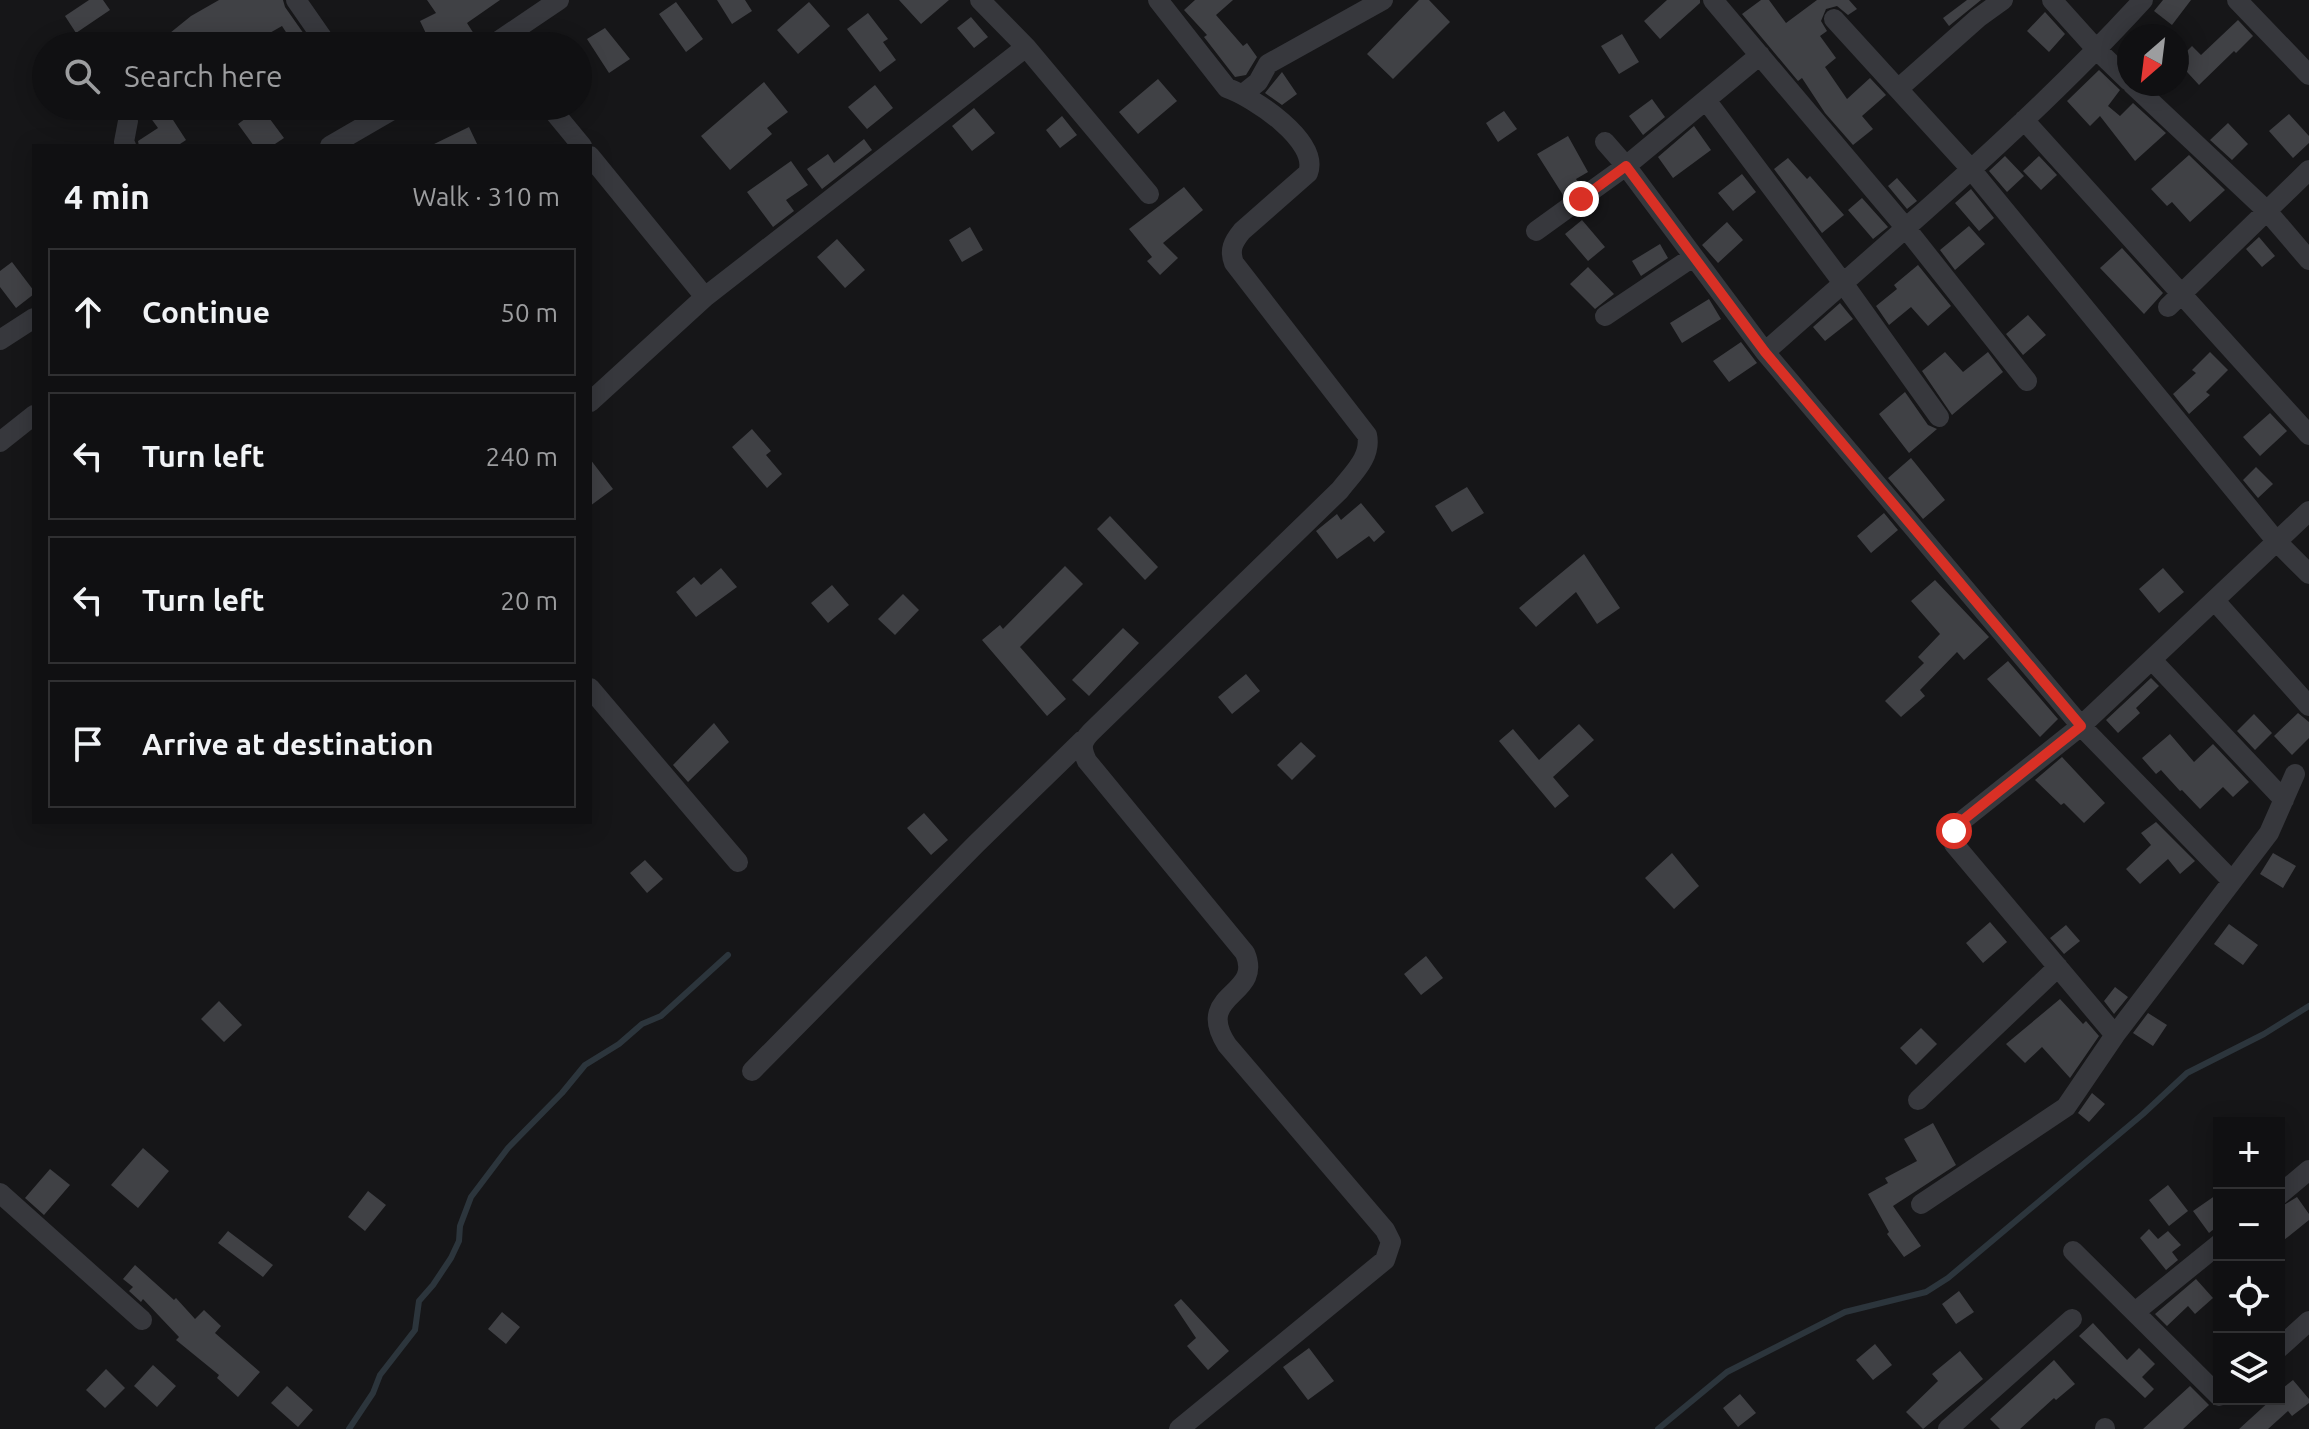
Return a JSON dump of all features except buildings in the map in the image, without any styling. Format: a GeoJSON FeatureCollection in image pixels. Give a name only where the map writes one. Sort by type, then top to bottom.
{"type":"FeatureCollection","features":[{"type":"Feature","properties":{"kind":"street"},"geometry":{"type":"LineString","coordinates":[[296,0],[318,32]]}},
{"type":"Feature","properties":{"kind":"street"},"geometry":{"type":"LineString","coordinates":[[510,32],[537,6],[559,0]]}},
{"type":"Feature","properties":{"kind":"street"},"geometry":{"type":"LineString","coordinates":[[980,0],[1026,47],[1149,194]]}},
{"type":"Feature","properties":{"kind":"street"},"geometry":{"type":"LineString","coordinates":[[752,1071],[976,844],[1340,490],[1367,453],[1367,435],[1234,263],[1231,254],[1235,240],[1242,231],[1308,173],[1311,164],[1309,156],[1285,124],[1243,94],[1227,88],[1158,0]]}},
{"type":"Feature","properties":{"kind":"street"},"geometry":{"type":"LineString","coordinates":[[1243,94],[1258,82],[1268,64],[1383,0]]}},
{"type":"Feature","properties":{"kind":"street"},"geometry":{"type":"LineString","coordinates":[[1713,0],[1905,227],[2027,381]]}},
{"type":"Feature","properties":{"kind":"street"},"geometry":{"type":"LineString","coordinates":[[1898,89],[1978,18],[2003,0]]}},
{"type":"Feature","properties":{"kind":"street"},"geometry":{"type":"LineString","coordinates":[[2052,0],[2117,69]]}},
{"type":"Feature","properties":{"kind":"street"},"geometry":{"type":"LineString","coordinates":[[1765,352],[2024,120],[2097,50],[2143,0]]}},
{"type":"Feature","properties":{"kind":"street"},"geometry":{"type":"LineString","coordinates":[[2237,0],[2309,75]]}},
{"type":"Feature","properties":{"kind":"street"},"geometry":{"type":"LineString","coordinates":[[1834,19],[1970,168],[2277,542],[2309,574]]}},
{"type":"Feature","properties":{"kind":"street"},"geometry":{"type":"LineString","coordinates":[[592,400],[705,297],[1026,47]]}},
{"type":"Feature","properties":{"kind":"street"},"geometry":{"type":"LineString","coordinates":[[1536,231],[1626,166],[1760,55]]}},
{"type":"Feature","properties":{"kind":"street"},"geometry":{"type":"LineString","coordinates":[[2146,96],[2267,211],[2309,260]]}},
{"type":"Feature","properties":{"kind":"street"},"geometry":{"type":"LineString","coordinates":[[1706,100],[1939,417]]}},
{"type":"Feature","properties":{"kind":"street"},"geometry":{"type":"LineString","coordinates":[[333,144],[365,120]]}},
{"type":"Feature","properties":{"kind":"street"},"geometry":{"type":"LineString","coordinates":[[561,120],[580,144]]}},
{"type":"Feature","properties":{"kind":"street"},"geometry":{"type":"LineString","coordinates":[[2024,120],[2175,300],[2309,435]]}},
{"type":"Feature","properties":{"kind":"street"},"geometry":{"type":"LineString","coordinates":[[125,144],[128,121]]}},
{"type":"Feature","properties":{"kind":"street"},"geometry":{"type":"LineString","coordinates":[[1605,142],[1765,352],[2081,726],[2231,880]]}},
{"type":"Feature","properties":{"kind":"street"},"geometry":{"type":"LineString","coordinates":[[592,158],[705,297]]}},
{"type":"Feature","properties":{"kind":"street"},"geometry":{"type":"LineString","coordinates":[[2175,300],[2309,170]]}},
{"type":"Feature","properties":{"kind":"street"},"geometry":{"type":"LineString","coordinates":[[1605,316],[1693,257]]}},
{"type":"Feature","properties":{"kind":"street"},"geometry":{"type":"LineString","coordinates":[[0,340],[32,319]]}},
{"type":"Feature","properties":{"kind":"street"},"geometry":{"type":"LineString","coordinates":[[0,442],[32,417]]}},
{"type":"Feature","properties":{"kind":"street"},"geometry":{"type":"LineString","coordinates":[[2115,1035],[1954,844],[1953,837],[1958,824],[2081,726],[2309,511]]}},
{"type":"Feature","properties":{"kind":"street"},"geometry":{"type":"LineString","coordinates":[[2215,601],[2309,706]]}},
{"type":"Feature","properties":{"kind":"street"},"geometry":{"type":"LineString","coordinates":[[2152,660],[2284,800]]}},
{"type":"Feature","properties":{"kind":"street"},"geometry":{"type":"LineString","coordinates":[[592,690],[738,862]]}},
{"type":"Feature","properties":{"kind":"street"},"geometry":{"type":"LineString","coordinates":[[1083,740],[1082,750],[1087,761],[1250,963],[1245,981],[1222,1005],[1216,1019],[1218,1031],[1385,1230],[1391,1242],[1385,1260],[1179,1429]]}},
{"type":"Feature","properties":{"kind":"street"},"geometry":{"type":"LineString","coordinates":[[1921,1204],[2066,1107],[2115,1035],[2269,833],[2295,774]]}},
{"type":"Feature","properties":{"kind":"street"},"geometry":{"type":"LineString","coordinates":[[1918,1100],[2058,967]]}},
{"type":"Feature","properties":{"kind":"street"},"geometry":{"type":"LineString","coordinates":[[2285,1190],[2309,1170]]}},
{"type":"Feature","properties":{"kind":"street"},"geometry":{"type":"LineString","coordinates":[[0,1193],[142,1320]]}},
{"type":"Feature","properties":{"kind":"street"},"geometry":{"type":"LineString","coordinates":[[2135,1312],[2213,1249]]}},
{"type":"Feature","properties":{"kind":"street"},"geometry":{"type":"LineString","coordinates":[[2073,1251],[2213,1389]]}},
{"type":"Feature","properties":{"kind":"street"},"geometry":{"type":"LineString","coordinates":[[1960,1425],[2072,1319]]}},
{"type":"Feature","properties":{"kind":"street"},"geometry":{"type":"LineString","coordinates":[[2285,1343],[2309,1321]]}},
{"type":"Feature","properties":{"kind":"waterway"},"geometry":{"type":"LineString","coordinates":[[349,1429],[373,1393],[380,1375],[415,1330],[419,1301],[451,1258],[471,1197],[508,1148],[585,1065],[619,1044],[642,1024],[661,1016],[728,955]]}},
{"type":"Feature","properties":{"kind":"waterway"},"geometry":{"type":"LineString","coordinates":[[1658,1429],[1727,1372],[1845,1312],[1926,1292],[1948,1278],[2143,1114],[2187,1073],[2264,1034],[2309,1006]]}},
{"type":"Feature","properties":{"kind":"route"},"geometry":{"type":"LineString","coordinates":[[1581,199],[1626,166],[1765,352],[2081,726],[1958,824],[1954,831]]}}]}
